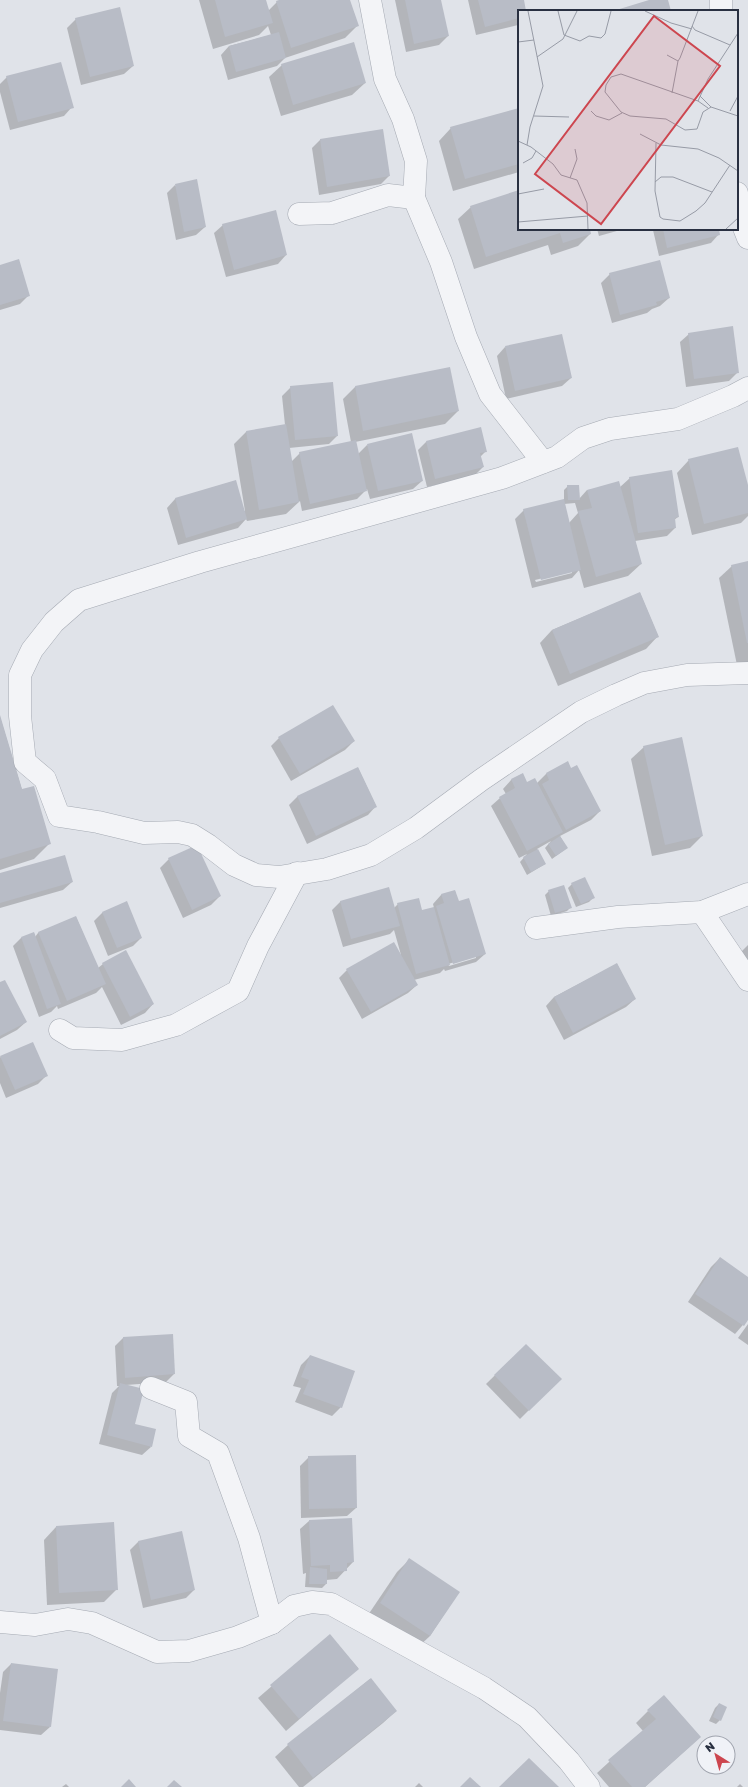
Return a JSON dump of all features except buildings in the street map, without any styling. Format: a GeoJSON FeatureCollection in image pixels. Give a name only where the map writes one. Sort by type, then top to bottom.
{"type":"FeatureCollection","features":[{"type":"Feature","properties":{"kind":"street"},"geometry":{"type":"LineString","coordinates":[[370,0],[385,79],[403,119],[416,161],[414,198],[441,262],[466,337],[490,394],[543,462]]}},
{"type":"Feature","properties":{"kind":"street"},"geometry":{"type":"LineString","coordinates":[[299,214],[332,213],[388,196],[414,198]]}},
{"type":"Feature","properties":{"kind":"street"},"geometry":{"type":"LineString","coordinates":[[738,200],[741,220],[748,238]]}},
{"type":"Feature","properties":{"kind":"street"},"geometry":{"type":"LineString","coordinates":[[748,388],[733,396],[678,419],[610,429],[583,438],[557,457],[496,480],[200,562],[79,600],[54,622],[32,650],[20,676],[20,716],[25,762],[45,779],[59,816],[98,822],[144,833],[178,832],[192,835],[234,865],[256,875],[279,876],[327,869],[371,855],[416,828],[481,780],[581,712],[616,695],[644,683],[687,675],[748,673]]}},
{"type":"Feature","properties":{"kind":"street"},"geometry":{"type":"LineString","coordinates":[[60,1030],[73,1038],[122,1040],[176,1025],[238,991],[258,946],[297,874]]}},
{"type":"Feature","properties":{"kind":"street"},"geometry":{"type":"LineString","coordinates":[[536,928],[618,917],[702,912],[748,894]]}},
{"type":"Feature","properties":{"kind":"street"},"geometry":{"type":"LineString","coordinates":[[702,912],[748,980]]}},
{"type":"Feature","properties":{"kind":"street"},"geometry":{"type":"LineString","coordinates":[[151,1388],[186,1402],[189,1436],[218,1453],[249,1538],[272,1623]]}},
{"type":"Feature","properties":{"kind":"street"},"geometry":{"type":"LineString","coordinates":[[0,1622],[35,1625],[68,1620],[92,1623],[157,1652],[189,1651],[238,1637],[272,1623],[294,1606],[312,1602],[331,1604],[484,1688],[527,1717],[569,1761],[589,1787]]}}]}
